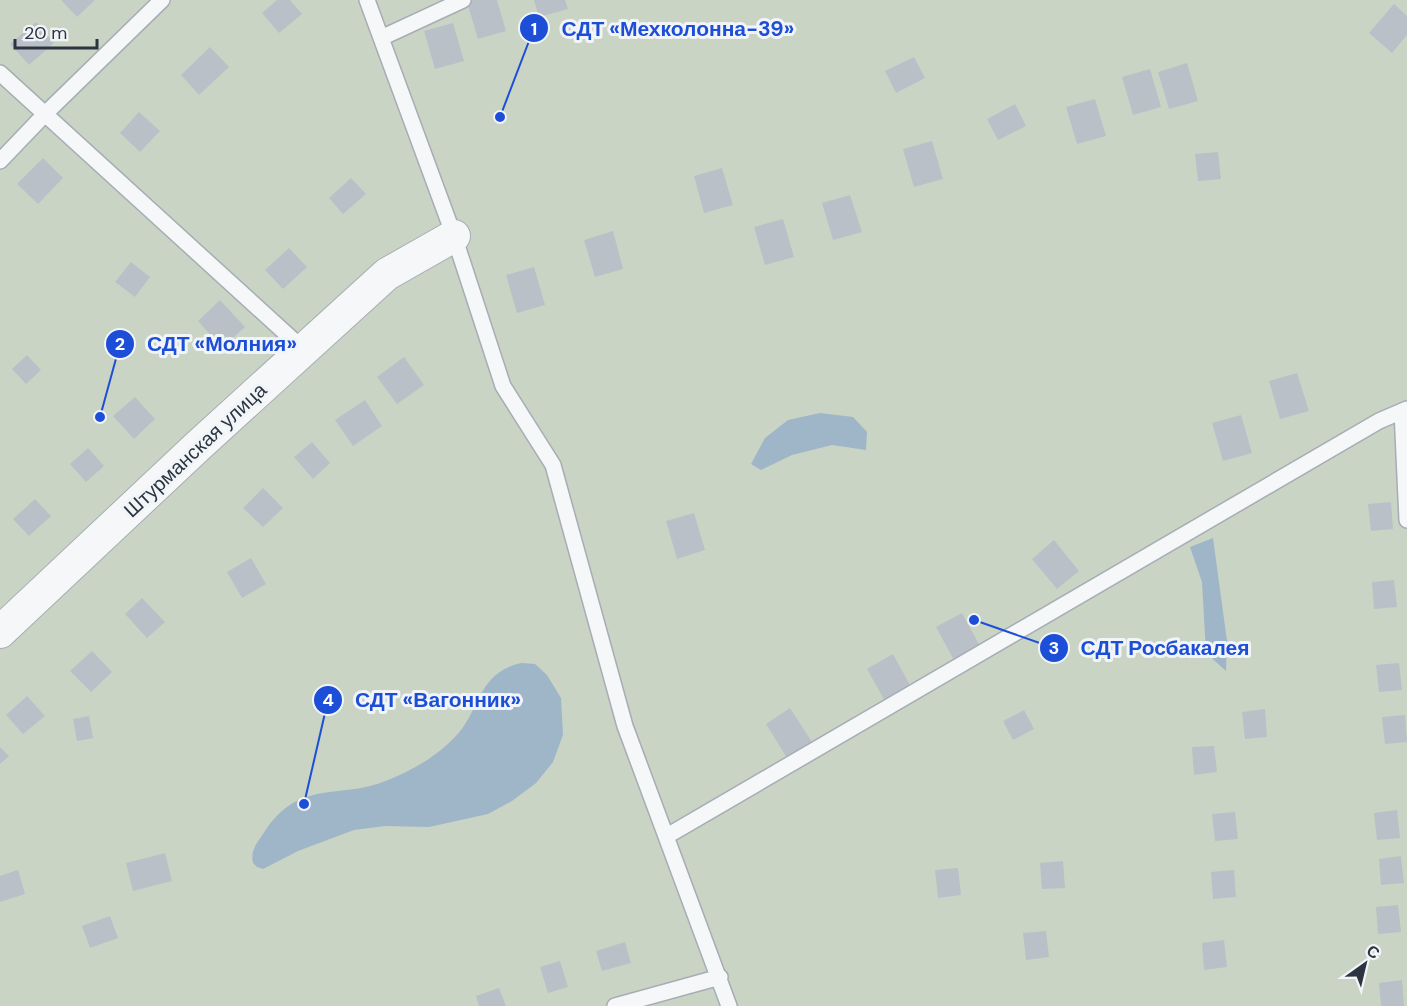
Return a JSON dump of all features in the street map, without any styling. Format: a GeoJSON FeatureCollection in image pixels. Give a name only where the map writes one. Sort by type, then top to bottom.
{"type":"FeatureCollection","features":[{"type":"Feature","properties":{"kind":"street","name":"Штурманская улица"},"geometry":{"type":"LineString","coordinates":[[0,632],[387,274],[454,236]]}},
{"type":"Feature","properties":{"kind":"lane"},"geometry":{"type":"LineString","coordinates":[[0,161],[162,0]]}},
{"type":"Feature","properties":{"kind":"lane"},"geometry":{"type":"LineString","coordinates":[[367,0],[454,236],[503,386],[553,465],[625,726],[720,976],[729,1006]]}},
{"type":"Feature","properties":{"kind":"lane"},"geometry":{"type":"LineString","coordinates":[[381,38],[463,0]]}},
{"type":"Feature","properties":{"kind":"lane"},"geometry":{"type":"LineString","coordinates":[[0,73],[303,350]]}},
{"type":"Feature","properties":{"kind":"lane"},"geometry":{"type":"LineString","coordinates":[[667,836],[1379,421],[1405,410],[1407,520]]}},
{"type":"Feature","properties":{"kind":"lane"},"geometry":{"type":"LineString","coordinates":[[615,1006],[720,976]]}},
{"type":"Feature","properties":{"kind":"green space"},"geometry":{"type":"Polygon","coordinates":[[[0,0],[1407,0],[1407,1006],[0,1006],[0,0]]]}},
{"type":"Feature","properties":{"kind":"water"},"geometry":{"type":"Polygon","coordinates":[[[820,413],[853,417],[867,432],[866,450],[832,445],[792,455],[761,470],[751,464],[765,438],[788,420],[820,413]]]}},
{"type":"Feature","properties":{"kind":"water"},"geometry":{"type":"Polygon","coordinates":[[[1213,538],[1227,641],[1226,671],[1206,653],[1202,582],[1190,547],[1213,538]]]}},
{"type":"Feature","properties":{"kind":"water"},"geometry":{"type":"Polygon","coordinates":[[[522,663],[535,664],[547,675],[561,698],[563,735],[553,762],[536,783],[512,801],[488,814],[429,827],[385,826],[354,830],[298,851],[263,869],[253,863],[253,851],[258,841],[277,816],[291,804],[305,797],[370,786],[415,768],[440,751],[463,728],[487,684],[496,675],[522,663]]]}},
{"type":"Feature","properties":{"kind":"building"},"geometry":{"type":"Polygon","coordinates":[[[61,0],[95,0],[77,17],[61,0]]]}},
{"type":"Feature","properties":{"kind":"building"},"geometry":{"type":"Polygon","coordinates":[[[277,0],[290,0],[302,14],[279,33],[262,13],[277,0]]]}},
{"type":"Feature","properties":{"kind":"building"},"geometry":{"type":"Polygon","coordinates":[[[497,0],[506,31],[478,39],[467,2],[497,0]]]}},
{"type":"Feature","properties":{"kind":"building"},"geometry":{"type":"Polygon","coordinates":[[[534,0],[565,0],[568,9],[539,17],[534,0]]]}},
{"type":"Feature","properties":{"kind":"building"},"geometry":{"type":"Polygon","coordinates":[[[1394,4],[1407,16],[1407,35],[1392,53],[1369,33],[1394,4]]]}},
{"type":"Feature","properties":{"kind":"building"},"geometry":{"type":"Polygon","coordinates":[[[36,22],[54,43],[29,65],[10,44],[36,22]]]}},
{"type":"Feature","properties":{"kind":"building"},"geometry":{"type":"Polygon","coordinates":[[[453,23],[464,61],[435,69],[424,31],[453,23]]]}},
{"type":"Feature","properties":{"kind":"building"},"geometry":{"type":"Polygon","coordinates":[[[210,47],[229,67],[199,95],[181,75],[210,47]]]}},
{"type":"Feature","properties":{"kind":"building"},"geometry":{"type":"Polygon","coordinates":[[[914,57],[925,78],[896,93],[885,71],[914,57]]]}},
{"type":"Feature","properties":{"kind":"building"},"geometry":{"type":"Polygon","coordinates":[[[1187,63],[1198,101],[1169,109],[1158,72],[1187,63]]]}},
{"type":"Feature","properties":{"kind":"building"},"geometry":{"type":"Polygon","coordinates":[[[1150,69],[1161,107],[1133,115],[1122,77],[1150,69]]]}},
{"type":"Feature","properties":{"kind":"building"},"geometry":{"type":"Polygon","coordinates":[[[1095,99],[1106,136],[1077,144],[1066,107],[1095,99]]]}},
{"type":"Feature","properties":{"kind":"building"},"geometry":{"type":"Polygon","coordinates":[[[1015,104],[1026,126],[998,140],[987,119],[1015,104]]]}},
{"type":"Feature","properties":{"kind":"building"},"geometry":{"type":"Polygon","coordinates":[[[139,112],[160,131],[140,152],[120,133],[139,112]]]}},
{"type":"Feature","properties":{"kind":"building"},"geometry":{"type":"Polygon","coordinates":[[[932,141],[943,179],[914,187],[903,149],[932,141]]]}},
{"type":"Feature","properties":{"kind":"building"},"geometry":{"type":"Polygon","coordinates":[[[1218,152],[1221,179],[1198,181],[1195,154],[1218,152]]]}},
{"type":"Feature","properties":{"kind":"building"},"geometry":{"type":"Polygon","coordinates":[[[43,158],[63,178],[38,204],[17,184],[43,158]]]}},
{"type":"Feature","properties":{"kind":"building"},"geometry":{"type":"Polygon","coordinates":[[[722,168],[733,205],[704,213],[694,176],[722,168]]]}},
{"type":"Feature","properties":{"kind":"building"},"geometry":{"type":"Polygon","coordinates":[[[351,178],[366,194],[343,214],[329,198],[351,178]]]}},
{"type":"Feature","properties":{"kind":"building"},"geometry":{"type":"Polygon","coordinates":[[[850,195],[862,232],[833,240],[822,203],[850,195]]]}},
{"type":"Feature","properties":{"kind":"building"},"geometry":{"type":"Polygon","coordinates":[[[783,219],[794,257],[765,265],[754,227],[783,219]]]}},
{"type":"Feature","properties":{"kind":"building"},"geometry":{"type":"Polygon","coordinates":[[[613,231],[623,269],[595,277],[584,240],[613,231]]]}},
{"type":"Feature","properties":{"kind":"building"},"geometry":{"type":"Polygon","coordinates":[[[289,248],[307,267],[283,289],[265,270],[289,248]]]}},
{"type":"Feature","properties":{"kind":"building"},"geometry":{"type":"Polygon","coordinates":[[[131,262],[150,277],[135,297],[115,282],[131,262]]]}},
{"type":"Feature","properties":{"kind":"building"},"geometry":{"type":"Polygon","coordinates":[[[534,267],[545,305],[517,313],[506,275],[534,267]]]}},
{"type":"Feature","properties":{"kind":"building"},"geometry":{"type":"Polygon","coordinates":[[[220,300],[245,327],[222,348],[198,321],[220,300]]]}},
{"type":"Feature","properties":{"kind":"building"},"geometry":{"type":"Polygon","coordinates":[[[27,355],[41,370],[26,384],[12,369],[27,355]]]}},
{"type":"Feature","properties":{"kind":"building"},"geometry":{"type":"Polygon","coordinates":[[[404,357],[424,385],[397,404],[377,377],[404,357]]]}},
{"type":"Feature","properties":{"kind":"building"},"geometry":{"type":"Polygon","coordinates":[[[1297,373],[1309,411],[1280,419],[1269,381],[1297,373]]]}},
{"type":"Feature","properties":{"kind":"building"},"geometry":{"type":"Polygon","coordinates":[[[135,397],[155,419],[134,439],[113,416],[135,397]]]}},
{"type":"Feature","properties":{"kind":"building"},"geometry":{"type":"Polygon","coordinates":[[[365,400],[382,426],[353,446],[335,420],[365,400]]]}},
{"type":"Feature","properties":{"kind":"building"},"geometry":{"type":"Polygon","coordinates":[[[1241,415],[1252,453],[1223,461],[1212,423],[1241,415]]]}},
{"type":"Feature","properties":{"kind":"building"},"geometry":{"type":"Polygon","coordinates":[[[312,442],[330,463],[313,479],[294,457],[312,442]]]}},
{"type":"Feature","properties":{"kind":"building"},"geometry":{"type":"Polygon","coordinates":[[[88,448],[104,466],[86,482],[70,464],[88,448]]]}},
{"type":"Feature","properties":{"kind":"building"},"geometry":{"type":"Polygon","coordinates":[[[263,488],[283,508],[263,527],[243,508],[263,488]]]}},
{"type":"Feature","properties":{"kind":"building"},"geometry":{"type":"Polygon","coordinates":[[[35,499],[51,516],[29,536],[13,519],[35,499]]]}},
{"type":"Feature","properties":{"kind":"building"},"geometry":{"type":"Polygon","coordinates":[[[1391,502],[1393,529],[1371,531],[1368,504],[1391,502]]]}},
{"type":"Feature","properties":{"kind":"building"},"geometry":{"type":"Polygon","coordinates":[[[694,513],[705,550],[677,559],[666,521],[694,513]]]}},
{"type":"Feature","properties":{"kind":"building"},"geometry":{"type":"Polygon","coordinates":[[[1054,540],[1079,571],[1057,589],[1032,559],[1054,540]]]}},
{"type":"Feature","properties":{"kind":"building"},"geometry":{"type":"Polygon","coordinates":[[[251,558],[266,584],[242,598],[227,572],[251,558]]]}},
{"type":"Feature","properties":{"kind":"building"},"geometry":{"type":"Polygon","coordinates":[[[1394,580],[1397,607],[1374,609],[1372,582],[1394,580]]]}},
{"type":"Feature","properties":{"kind":"building"},"geometry":{"type":"Polygon","coordinates":[[[142,598],[165,622],[147,638],[125,614],[142,598]]]}},
{"type":"Feature","properties":{"kind":"building"},"geometry":{"type":"Polygon","coordinates":[[[962,613],[981,648],[955,662],[936,627],[962,613]]]}},
{"type":"Feature","properties":{"kind":"building"},"geometry":{"type":"Polygon","coordinates":[[[92,651],[112,672],[91,692],[70,671],[92,651]]]}},
{"type":"Feature","properties":{"kind":"building"},"geometry":{"type":"Polygon","coordinates":[[[893,654],[912,689],[886,703],[867,669],[893,654]]]}},
{"type":"Feature","properties":{"kind":"building"},"geometry":{"type":"Polygon","coordinates":[[[1399,663],[1402,690],[1379,692],[1376,665],[1399,663]]]}},
{"type":"Feature","properties":{"kind":"building"},"geometry":{"type":"Polygon","coordinates":[[[27,696],[45,716],[23,734],[6,715],[27,696]]]}},
{"type":"Feature","properties":{"kind":"building"},"geometry":{"type":"Polygon","coordinates":[[[790,708],[812,742],[787,758],[766,724],[790,708]]]}},
{"type":"Feature","properties":{"kind":"building"},"geometry":{"type":"Polygon","coordinates":[[[1265,709],[1267,737],[1245,739],[1242,712],[1265,709]]]}},
{"type":"Feature","properties":{"kind":"building"},"geometry":{"type":"Polygon","coordinates":[[[1024,710],[1034,729],[1013,740],[1003,721],[1024,710]]]}},
{"type":"Feature","properties":{"kind":"building"},"geometry":{"type":"Polygon","coordinates":[[[1405,715],[1407,742],[1385,744],[1382,717],[1405,715]]]}},
{"type":"Feature","properties":{"kind":"building"},"geometry":{"type":"Polygon","coordinates":[[[89,716],[93,738],[77,741],[73,719],[89,716]]]}},
{"type":"Feature","properties":{"kind":"building"},"geometry":{"type":"Polygon","coordinates":[[[1214,746],[1217,772],[1194,775],[1192,747],[1214,746]]]}},
{"type":"Feature","properties":{"kind":"building"},"geometry":{"type":"Polygon","coordinates":[[[0,747],[9,756],[0,764],[0,747]]]}},
{"type":"Feature","properties":{"kind":"building"},"geometry":{"type":"Polygon","coordinates":[[[1397,810],[1400,838],[1377,840],[1374,813],[1397,810]]]}},
{"type":"Feature","properties":{"kind":"building"},"geometry":{"type":"Polygon","coordinates":[[[1235,812],[1238,839],[1215,841],[1212,814],[1235,812]]]}},
{"type":"Feature","properties":{"kind":"building"},"geometry":{"type":"Polygon","coordinates":[[[165,853],[172,881],[133,891],[126,863],[165,853]]]}},
{"type":"Feature","properties":{"kind":"building"},"geometry":{"type":"Polygon","coordinates":[[[1401,856],[1404,883],[1381,885],[1379,859],[1401,856]]]}},
{"type":"Feature","properties":{"kind":"building"},"geometry":{"type":"Polygon","coordinates":[[[1063,861],[1065,888],[1042,889],[1040,863],[1063,861]]]}},
{"type":"Feature","properties":{"kind":"building"},"geometry":{"type":"Polygon","coordinates":[[[958,868],[961,895],[938,898],[935,870],[958,868]]]}},
{"type":"Feature","properties":{"kind":"building"},"geometry":{"type":"Polygon","coordinates":[[[18,870],[25,894],[0,902],[0,876],[18,870]]]}},
{"type":"Feature","properties":{"kind":"building"},"geometry":{"type":"Polygon","coordinates":[[[1234,870],[1236,897],[1213,899],[1211,872],[1234,870]]]}},
{"type":"Feature","properties":{"kind":"building"},"geometry":{"type":"Polygon","coordinates":[[[1398,905],[1401,932],[1378,934],[1376,907],[1398,905]]]}},
{"type":"Feature","properties":{"kind":"building"},"geometry":{"type":"Polygon","coordinates":[[[110,916],[118,938],[90,948],[82,926],[110,916]]]}},
{"type":"Feature","properties":{"kind":"building"},"geometry":{"type":"Polygon","coordinates":[[[1046,931],[1049,957],[1026,960],[1023,933],[1046,931]]]}},
{"type":"Feature","properties":{"kind":"building"},"geometry":{"type":"Polygon","coordinates":[[[1224,940],[1227,967],[1204,970],[1202,943],[1224,940]]]}},
{"type":"Feature","properties":{"kind":"building"},"geometry":{"type":"Polygon","coordinates":[[[625,942],[631,963],[602,971],[596,951],[625,942]]]}},
{"type":"Feature","properties":{"kind":"building"},"geometry":{"type":"Polygon","coordinates":[[[560,961],[568,987],[548,993],[540,967],[560,961]]]}},
{"type":"Feature","properties":{"kind":"building"},"geometry":{"type":"Polygon","coordinates":[[[1402,980],[1404,1006],[1381,1006],[1379,983],[1402,980]]]}},
{"type":"Feature","properties":{"kind":"building"},"geometry":{"type":"Polygon","coordinates":[[[499,988],[506,1006],[479,1006],[476,996],[499,988]]]}},
{"type":"Feature","properties":{"kind":"place","name":"СДТ «Мехколонна-39»"},"geometry":{"type":"Point","coordinates":[500,117]}},
{"type":"Feature","properties":{"kind":"place","name":"СДТ «Молния»"},"geometry":{"type":"Point","coordinates":[100,417]}},
{"type":"Feature","properties":{"kind":"place","name":"СДТ Росбакалея"},"geometry":{"type":"Point","coordinates":[974,620]}},
{"type":"Feature","properties":{"kind":"place","name":"СДТ «Вагонник»"},"geometry":{"type":"Point","coordinates":[304,804]}}]}
